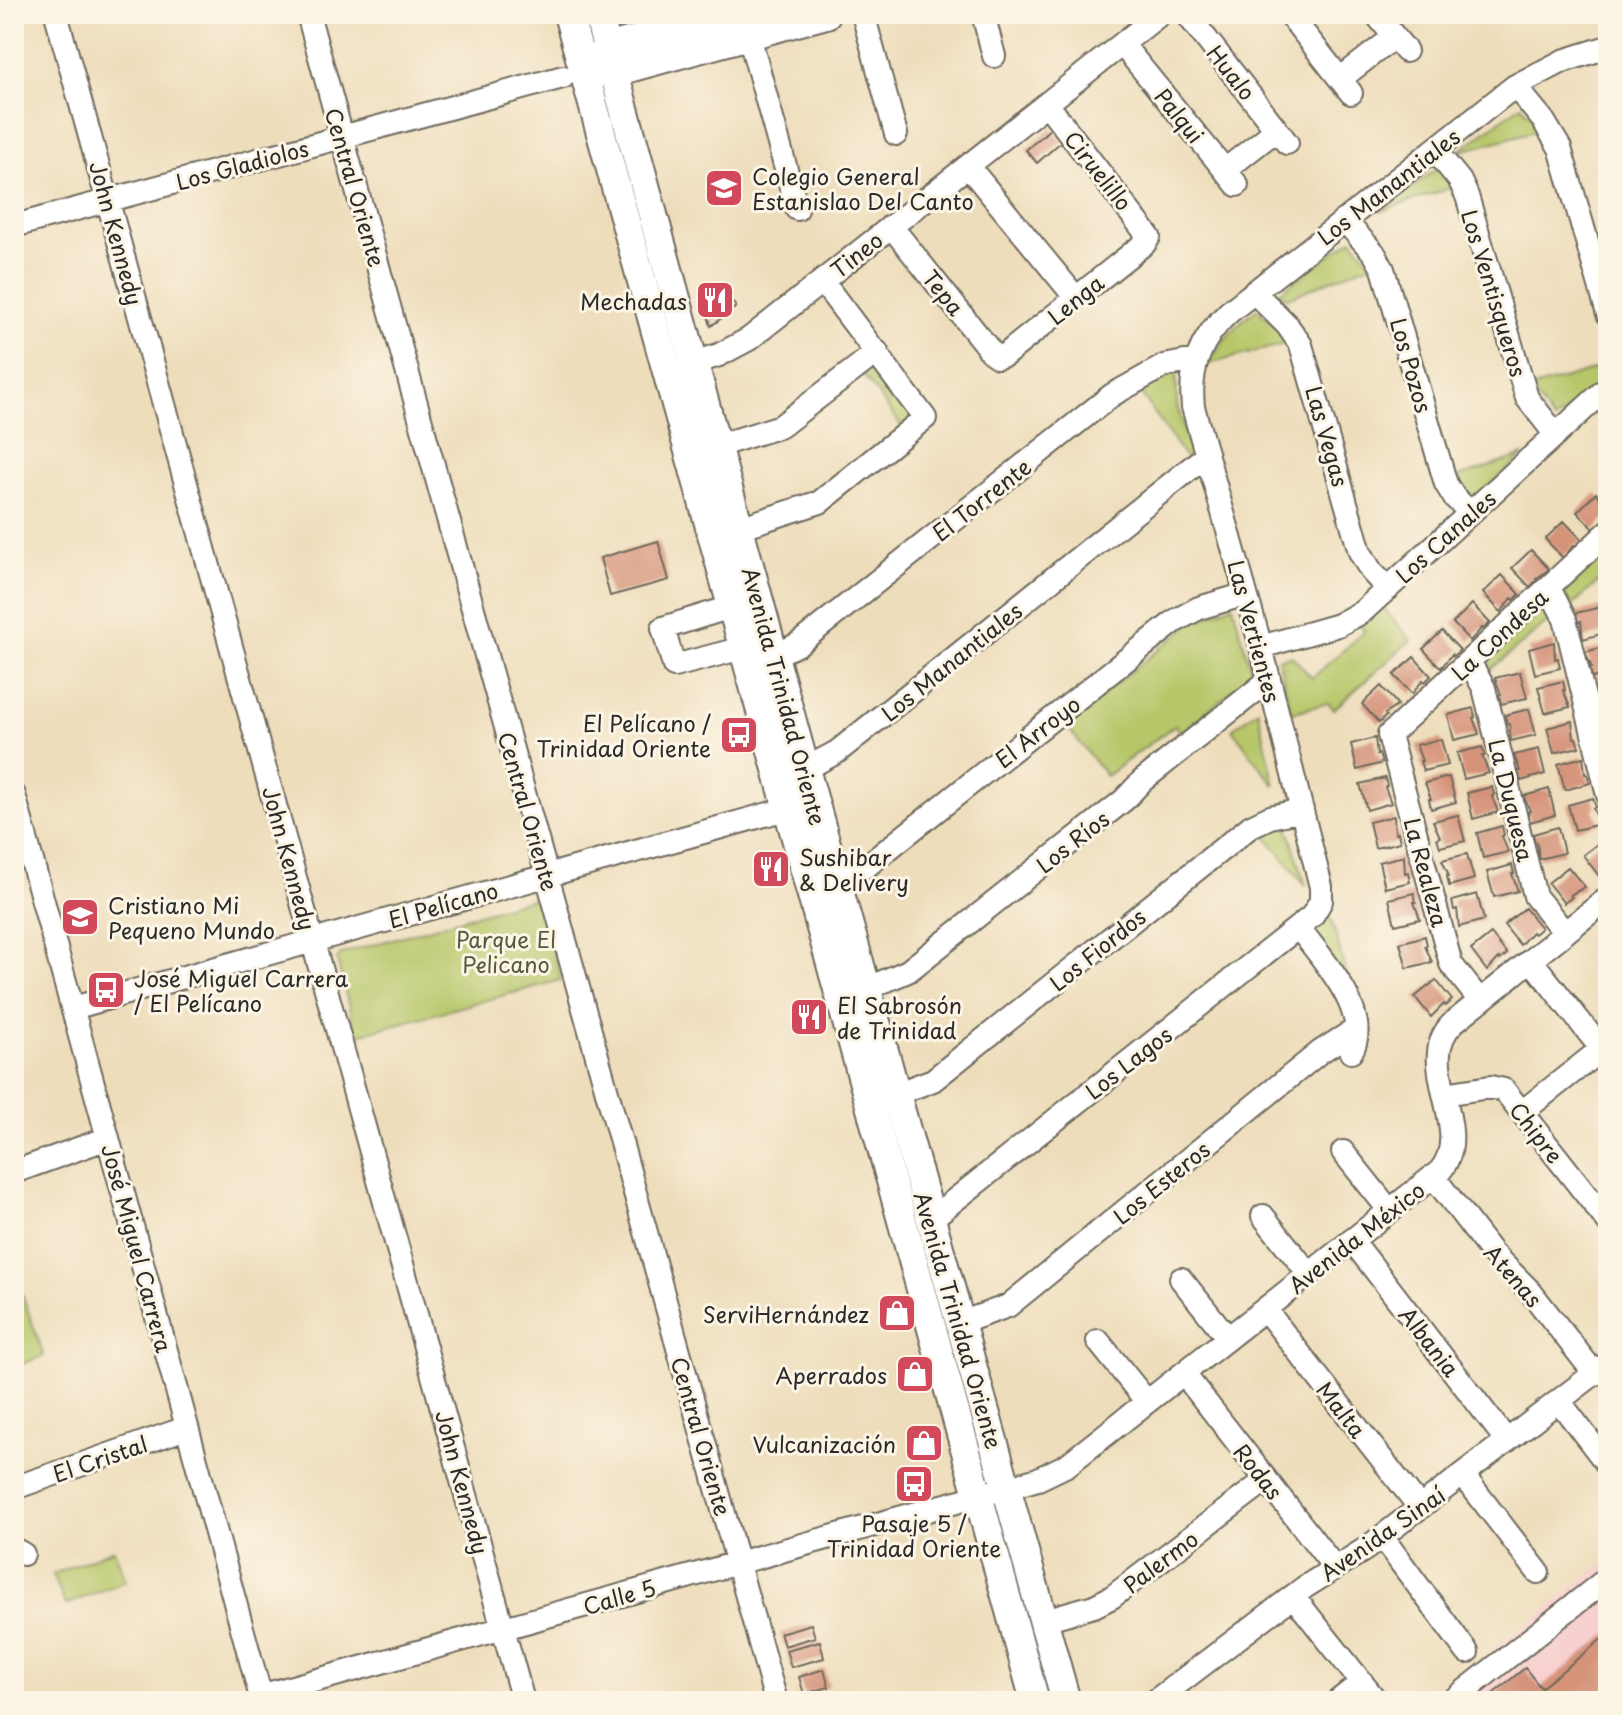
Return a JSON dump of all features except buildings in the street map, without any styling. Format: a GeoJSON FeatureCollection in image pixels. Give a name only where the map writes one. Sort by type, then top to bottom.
{"type":"FeatureCollection","features":[{"type":"Feature","properties":{"kind":"main road","name":"Avenida Trinidad Oriente"},"geometry":{"type":"LineString","coordinates":[[568,14],[573,74],[743,648],[800,805],[836,881],[1066,1701]]}},
{"type":"Feature","properties":{"kind":"main road","name":"Avenida Trinidad Oriente"},"geometry":{"type":"LineString","coordinates":[[598,14],[805,769],[800,805],[978,1496],[1035,1701]]}},
{"type":"Feature","properties":{"kind":"main road"},"geometry":{"type":"LineString","coordinates":[[573,74],[728,14]]}},
{"type":"Feature","properties":{"kind":"main road"},"geometry":{"type":"LineString","coordinates":[[611,60],[746,25],[826,14]]}},
{"type":"Feature","properties":{"kind":"street","name":"John Kennedy"},"geometry":{"type":"LineString","coordinates":[[56,14],[523,1701]]}},
{"type":"Feature","properties":{"kind":"street","name":"Central Oriente"},"geometry":{"type":"LineString","coordinates":[[308,14],[776,1701]]}},
{"type":"Feature","properties":{"kind":"street"},"geometry":{"type":"LineString","coordinates":[[863,14],[896,134]]}},
{"type":"Feature","properties":{"kind":"street"},"geometry":{"type":"LineString","coordinates":[[983,14],[994,56]]}},
{"type":"Feature","properties":{"kind":"street","name":"Tineo"},"geometry":{"type":"LineString","coordinates":[[694,363],[740,345],[1160,14]]}},
{"type":"Feature","properties":{"kind":"street","name":"Hualo"},"geometry":{"type":"LineString","coordinates":[[1187,14],[1282,137],[1231,178]]}},
{"type":"Feature","properties":{"kind":"street"},"geometry":{"type":"LineString","coordinates":[[1289,14],[1346,86],[1400,44],[1376,14]]}},
{"type":"Feature","properties":{"kind":"street"},"geometry":{"type":"LineString","coordinates":[[746,25],[797,209]]}},
{"type":"Feature","properties":{"kind":"street","name":"Palqui"},"geometry":{"type":"LineString","coordinates":[[1122,44],[1231,178]]}},
{"type":"Feature","properties":{"kind":"street","name":"Los Manantiales"},"geometry":{"type":"LineString","coordinates":[[1195,360],[1217,323],[1515,86],[1563,61],[1608,47]]}},
{"type":"Feature","properties":{"kind":"street","name":"Los Gladiolos"},"geometry":{"type":"LineString","coordinates":[[14,226],[573,74]]}},
{"type":"Feature","properties":{"kind":"street"},"geometry":{"type":"LineString","coordinates":[[1515,86],[1543,120],[1560,148],[1608,314]]}},
{"type":"Feature","properties":{"kind":"street","name":"Ciruelillo"},"geometry":{"type":"LineString","coordinates":[[1047,104],[1149,237]]}},
{"type":"Feature","properties":{"kind":"street","name":"Los Ventisqueros"},"geometry":{"type":"LineString","coordinates":[[1435,150],[1460,181],[1467,196],[1527,398],[1556,435]]}},
{"type":"Feature","properties":{"kind":"street"},"geometry":{"type":"LineString","coordinates":[[968,166],[1076,298]]}},
{"type":"Feature","properties":{"kind":"street","name":"Los Pozos"},"geometry":{"type":"LineString","coordinates":[[1344,220],[1374,253],[1383,269],[1446,484],[1454,497],[1471,513]]}},
{"type":"Feature","properties":{"kind":"street","name":"Tepa"},"geometry":{"type":"LineString","coordinates":[[891,226],[998,357]]}},
{"type":"Feature","properties":{"kind":"street","name":"Lenga"},"geometry":{"type":"LineString","coordinates":[[998,357],[1005,355],[1149,237]]}},
{"type":"Feature","properties":{"kind":"street"},"geometry":{"type":"LineString","coordinates":[[739,528],[820,502],[925,418],[822,281]]}},
{"type":"Feature","properties":{"kind":"street","name":"Las Vegas"},"geometry":{"type":"LineString","coordinates":[[1254,292],[1293,331],[1301,345],[1360,552],[1371,571],[1388,589]]}},
{"type":"Feature","properties":{"kind":"street"},"geometry":{"type":"LineString","coordinates":[[717,446],[781,426],[877,352]]}},
{"type":"Feature","properties":{"kind":"street","name":"Las Vertientes"},"geometry":{"type":"LineString","coordinates":[[1195,360],[1191,391],[1193,407],[1261,647],[1321,887],[1321,901]]}},
{"type":"Feature","properties":{"kind":"street","name":"El Torrente"},"geometry":{"type":"LineString","coordinates":[[774,656],[798,644],[1112,395],[1164,366],[1195,360]]}},
{"type":"Feature","properties":{"kind":"street","name":"Los Canales"},"geometry":{"type":"LineString","coordinates":[[1261,647],[1353,618],[1608,387]]}},
{"type":"Feature","properties":{"kind":"street","name":"Los Manantiales"},"geometry":{"type":"LineString","coordinates":[[805,769],[837,752],[1207,455]]}},
{"type":"Feature","properties":{"kind":"street","name":"La Condesa"},"geometry":{"type":"LineString","coordinates":[[1389,735],[1608,532]]}},
{"type":"Feature","properties":{"kind":"street"},"geometry":{"type":"LineString","coordinates":[[1549,588],[1565,619],[1608,795]]}},
{"type":"Feature","properties":{"kind":"street","name":"El Arroyo"},"geometry":{"type":"LineString","coordinates":[[836,881],[868,865],[1175,621],[1199,608],[1246,594]]}},
{"type":"Feature","properties":{"kind":"street"},"geometry":{"type":"LineString","coordinates":[[731,607],[663,628],[674,666],[743,648]]}},
{"type":"Feature","properties":{"kind":"street","name":"La Duquesa"},"geometry":{"type":"LineString","coordinates":[[1469,661],[1484,688],[1535,896],[1565,933]]}},
{"type":"Feature","properties":{"kind":"street","name":"Los Ríos"},"geometry":{"type":"LineString","coordinates":[[866,989],[908,971],[1124,800],[1142,781],[1269,680]]}},
{"type":"Feature","properties":{"kind":"street","name":"La Realeza"},"geometry":{"type":"LineString","coordinates":[[1389,735],[1451,964],[1480,1001]]}},
{"type":"Feature","properties":{"kind":"street","name":"José Miguel Carrera"},"geometry":{"type":"LineString","coordinates":[[14,795],[261,1698]]}},
{"type":"Feature","properties":{"kind":"street","name":"El Pelícano"},"geometry":{"type":"LineString","coordinates":[[73,1008],[800,805]]}},
{"type":"Feature","properties":{"kind":"street","name":"Los Fiordos"},"geometry":{"type":"LineString","coordinates":[[896,1094],[933,1080],[1251,826],[1270,817],[1302,810]]}},
{"type":"Feature","properties":{"kind":"street","name":"Avenida México"},"geometry":{"type":"LineString","coordinates":[[978,1496],[1049,1475],[1067,1465],[1445,1165],[1451,1149],[1440,1039],[1448,1027],[1608,898]]}},
{"type":"Feature","properties":{"kind":"street","name":"Los Lagos"},"geometry":{"type":"LineString","coordinates":[[931,1219],[1298,927],[1316,912],[1321,901]]}},
{"type":"Feature","properties":{"kind":"street"},"geometry":{"type":"LineString","coordinates":[[1298,927],[1345,992],[1356,1029],[1356,1042],[1351,1052]]}},
{"type":"Feature","properties":{"kind":"street"},"geometry":{"type":"LineString","coordinates":[[1522,1112],[1606,1050],[1531,960]]}},
{"type":"Feature","properties":{"kind":"street","name":"Los Esteros"},"geometry":{"type":"LineString","coordinates":[[960,1323],[1008,1306],[1320,1052],[1356,1029]]}},
{"type":"Feature","properties":{"kind":"street","name":"Chipre"},"geometry":{"type":"LineString","coordinates":[[1444,1094],[1495,1087],[1504,1090],[1608,1222]]}},
{"type":"Feature","properties":{"kind":"street"},"geometry":{"type":"LineString","coordinates":[[14,1172],[108,1138]]}},
{"type":"Feature","properties":{"kind":"street"},"geometry":{"type":"LineString","coordinates":[[1343,1152],[1390,1211]]}},
{"type":"Feature","properties":{"kind":"street","name":"Atenas"},"geometry":{"type":"LineString","coordinates":[[1433,1176],[1492,1253],[1601,1368]]}},
{"type":"Feature","properties":{"kind":"street"},"geometry":{"type":"LineString","coordinates":[[1263,1216],[1309,1274]]}},
{"type":"Feature","properties":{"kind":"street","name":"Albania"},"geometry":{"type":"LineString","coordinates":[[1352,1240],[1507,1441]]}},
{"type":"Feature","properties":{"kind":"street"},"geometry":{"type":"LineString","coordinates":[[1181,1279],[1228,1338]]}},
{"type":"Feature","properties":{"kind":"street","name":"Malta"},"geometry":{"type":"LineString","coordinates":[[1265,1309],[1420,1508]]}},
{"type":"Feature","properties":{"kind":"street"},"geometry":{"type":"LineString","coordinates":[[1098,1341],[1147,1402]]}},
{"type":"Feature","properties":{"kind":"street","name":"Avenida Sinaí"},"geometry":{"type":"LineString","coordinates":[[1155,1701],[1293,1596],[1382,1537],[1601,1368]]}},
{"type":"Feature","properties":{"kind":"street","name":"Rodas"},"geometry":{"type":"LineString","coordinates":[[1184,1374],[1335,1568]]}},
{"type":"Feature","properties":{"kind":"street"},"geometry":{"type":"LineString","coordinates":[[1559,1401],[1608,1465]]}},
{"type":"Feature","properties":{"kind":"street","name":"El Cristal"},"geometry":{"type":"LineString","coordinates":[[14,1488],[186,1428]]}},
{"type":"Feature","properties":{"kind":"street"},"geometry":{"type":"LineString","coordinates":[[1463,1475],[1538,1572]]}},
{"type":"Feature","properties":{"kind":"street","name":"Palermo"},"geometry":{"type":"LineString","coordinates":[[1044,1620],[1106,1601],[1266,1480]]}},
{"type":"Feature","properties":{"kind":"street","name":"Calle 5"},"geometry":{"type":"LineString","coordinates":[[261,1698],[978,1496]]}},
{"type":"Feature","properties":{"kind":"street"},"geometry":{"type":"LineString","coordinates":[[1382,1537],[1467,1652]]}},
{"type":"Feature","properties":{"kind":"street"},"geometry":{"type":"LineString","coordinates":[[1452,1701],[1608,1578]]}},
{"type":"Feature","properties":{"kind":"street"},"geometry":{"type":"LineString","coordinates":[[1293,1596],[1368,1690],[1338,1701]]}},
{"type":"Feature","properties":{"kind":"shaded area"},"geometry":{"type":"Polygon","coordinates":[[[1608,1560],[1608,1701],[1429,1701],[1608,1560]]]}},
{"type":"Feature","properties":{"kind":"green space"},"geometry":{"type":"Polygon","coordinates":[[[1521,105],[1542,129],[1458,152],[1521,105]]]}},
{"type":"Feature","properties":{"kind":"green space"},"geometry":{"type":"Polygon","coordinates":[[[1439,167],[1457,186],[1381,211],[1439,167]]]}},
{"type":"Feature","properties":{"kind":"green space"},"geometry":{"type":"Polygon","coordinates":[[[1352,239],[1372,263],[1288,298],[1278,293],[1352,239]]]}},
{"type":"Feature","properties":{"kind":"green space"},"geometry":{"type":"Polygon","coordinates":[[[1257,309],[1292,342],[1209,364],[1229,334],[1257,309]]]}},
{"type":"Feature","properties":{"kind":"green space"},"geometry":{"type":"Polygon","coordinates":[[[874,362],[918,411],[905,431],[861,372],[874,362]]]}},
{"type":"Feature","properties":{"kind":"green space"},"geometry":{"type":"Polygon","coordinates":[[[1608,365],[1608,380],[1554,421],[1530,389],[1608,365]]]}},
{"type":"Feature","properties":{"kind":"green space"},"geometry":{"type":"Polygon","coordinates":[[[1176,366],[1177,405],[1192,454],[1185,458],[1139,390],[1176,366]]]}},
{"type":"Feature","properties":{"kind":"green space"},"geometry":{"type":"Polygon","coordinates":[[[1524,455],[1474,499],[1457,484],[1456,478],[1524,455]]]}},
{"type":"Feature","properties":{"kind":"green space"},"geometry":{"type":"Polygon","coordinates":[[[1608,539],[1608,573],[1566,611],[1558,582],[1608,539]]]}},
{"type":"Feature","properties":{"kind":"green space"},"geometry":{"type":"Polygon","coordinates":[[[1540,601],[1550,602],[1562,623],[1548,622],[1486,673],[1477,660],[1540,601]]]}},
{"type":"Feature","properties":{"kind":"green space"},"geometry":{"type":"Polygon","coordinates":[[[1379,603],[1411,640],[1334,709],[1328,703],[1291,713],[1278,658],[1292,656],[1312,678],[1365,631],[1358,622],[1379,603]]]}},
{"type":"Feature","properties":{"kind":"green space"},"geometry":{"type":"Polygon","coordinates":[[[1233,605],[1252,674],[1181,733],[1175,725],[1106,776],[1065,724],[1192,623],[1233,605]]]}},
{"type":"Feature","properties":{"kind":"green space"},"geometry":{"type":"Polygon","coordinates":[[[1258,710],[1275,786],[1232,729],[1258,710]]]}},
{"type":"Feature","properties":{"kind":"green space"},"geometry":{"type":"Polygon","coordinates":[[[1279,826],[1288,828],[1306,886],[1261,830],[1279,826]]]}},
{"type":"Feature","properties":{"kind":"green space","name":"Parque El Pelicano"},"geometry":{"type":"Polygon","coordinates":[[[534,898],[542,904],[561,980],[356,1035],[337,960],[341,954],[534,898]]]}},
{"type":"Feature","properties":{"kind":"green space"},"geometry":{"type":"Polygon","coordinates":[[[1329,911],[1348,980],[1313,934],[1329,911]]]}},
{"type":"Feature","properties":{"kind":"green space"},"geometry":{"type":"Polygon","coordinates":[[[17,1280],[44,1356],[14,1367],[14,1281],[17,1280]]]}},
{"type":"Feature","properties":{"kind":"green space"},"geometry":{"type":"Polygon","coordinates":[[[114,1549],[126,1581],[65,1605],[53,1574],[114,1549]]]}},
{"type":"Feature","properties":{"kind":"place","name":"Colegio General Estanislao Del Canto"},"geometry":{"type":"Point","coordinates":[724,188]}},
{"type":"Feature","properties":{"kind":"place","name":"Mechadas"},"geometry":{"type":"Point","coordinates":[715,300]}},
{"type":"Feature","properties":{"kind":"place","name":"El Pelícano / Trinidad Oriente"},"geometry":{"type":"Point","coordinates":[739,735]}},
{"type":"Feature","properties":{"kind":"place","name":"Sushibar & Delivery"},"geometry":{"type":"Point","coordinates":[771,869]}},
{"type":"Feature","properties":{"kind":"place","name":"Cristiano Mi Pequeno Mundo"},"geometry":{"type":"Point","coordinates":[80,917]}},
{"type":"Feature","properties":{"kind":"place","name":"José Miguel Carrera / El Pelícano"},"geometry":{"type":"Point","coordinates":[106,990]}},
{"type":"Feature","properties":{"kind":"place","name":"El Sabrosón de Trinidad"},"geometry":{"type":"Point","coordinates":[809,1017]}},
{"type":"Feature","properties":{"kind":"place","name":"ServiHernández"},"geometry":{"type":"Point","coordinates":[897,1313]}},
{"type":"Feature","properties":{"kind":"place","name":"Aperrados"},"geometry":{"type":"Point","coordinates":[915,1374]}},
{"type":"Feature","properties":{"kind":"place","name":"Vulcanización"},"geometry":{"type":"Point","coordinates":[924,1443]}},
{"type":"Feature","properties":{"kind":"place","name":"Pasaje 5 / Trinidad Oriente"},"geometry":{"type":"Point","coordinates":[914,1484]}}]}
